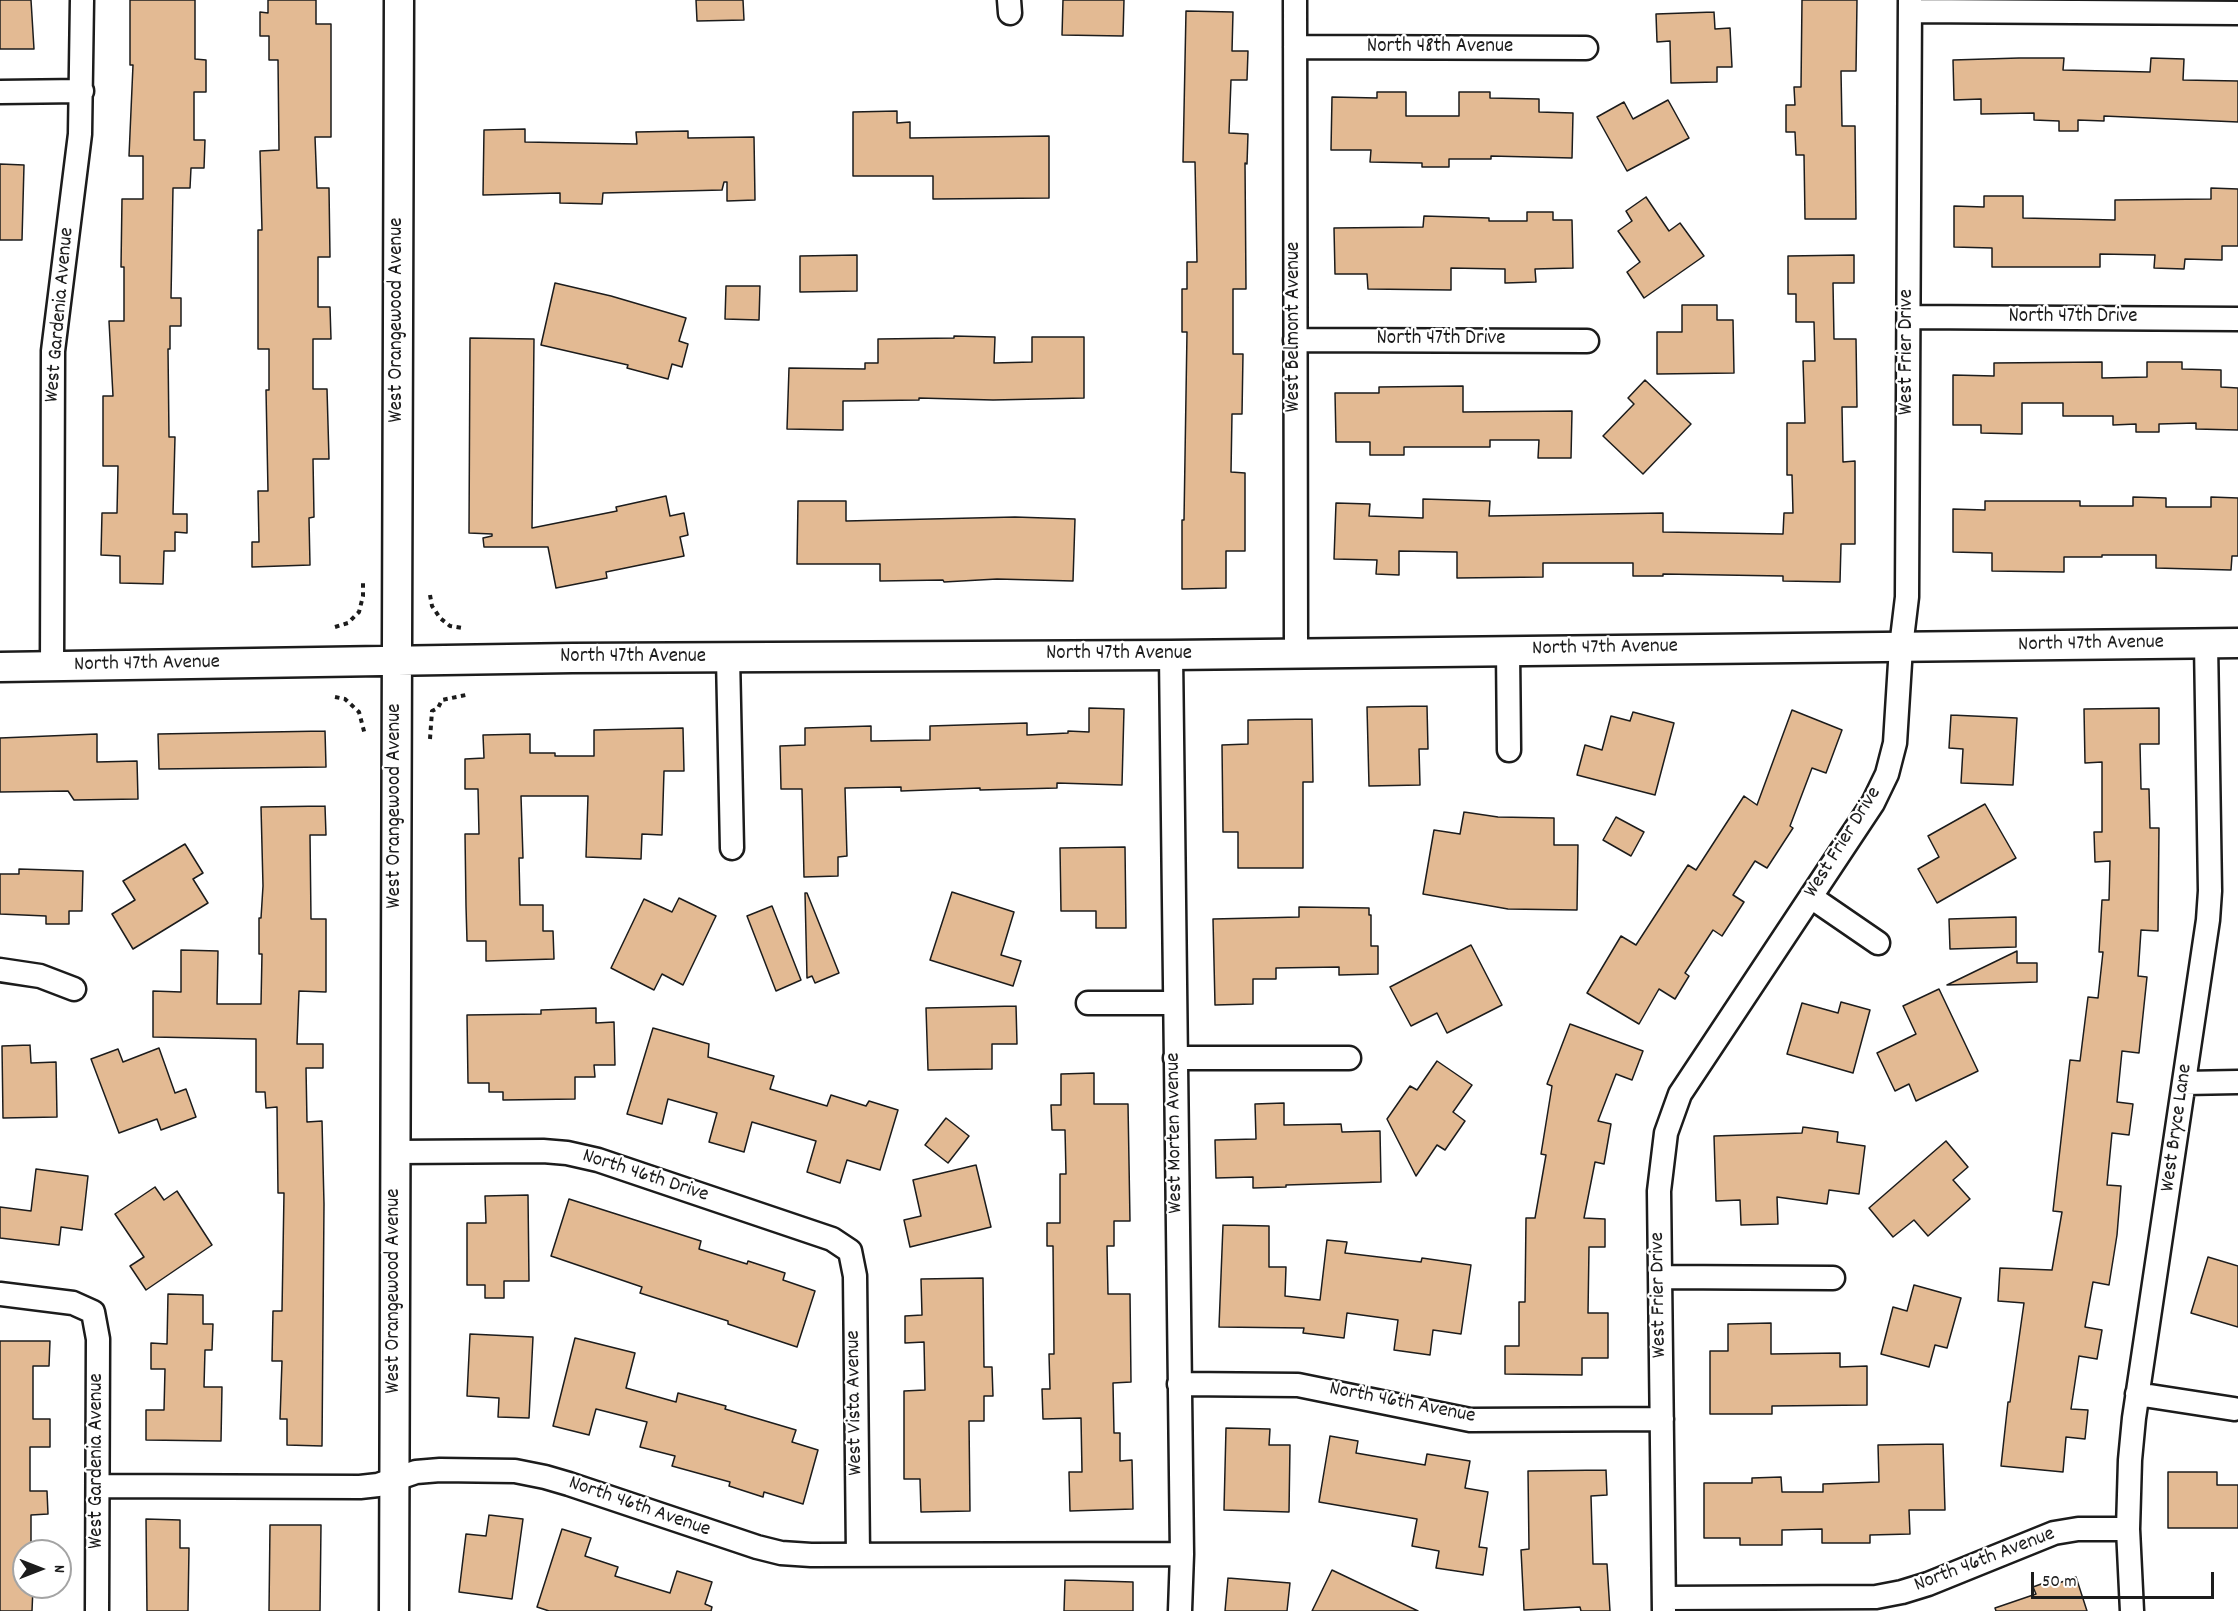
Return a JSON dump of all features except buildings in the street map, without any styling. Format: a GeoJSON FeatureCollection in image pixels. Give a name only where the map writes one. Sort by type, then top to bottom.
{"type":"FeatureCollection","features":[{"type":"Feature","properties":{"kind":"street","name":"West Gardenia Avenue"},"geometry":{"type":"LineString","coordinates":[[52,667],[54,351],[80,134],[82,0]]}},
{"type":"Feature","properties":{"kind":"street","name":"West Orangewood Avenue"},"geometry":{"type":"LineString","coordinates":[[393,1611],[399,0]]}},
{"type":"Feature","properties":{"kind":"street","name":"West Belmont Avenue"},"geometry":{"type":"LineString","coordinates":[[1295,0],[1296,653]]}},
{"type":"Feature","properties":{"kind":"street"},"geometry":{"type":"LineString","coordinates":[[1910,5],[2238,13]]}},
{"type":"Feature","properties":{"kind":"street","name":"West Frier Drive"},"geometry":{"type":"LineString","coordinates":[[1664,1604],[1660,1179],[1666,1133],[1680,1094],[1873,803],[1887,774],[1895,742],[1901,647],[1907,597],[1910,5]]}},
{"type":"Feature","properties":{"kind":"street","name":"North 48th Avenue"},"geometry":{"type":"LineString","coordinates":[[1295,48],[1586,48]]}},
{"type":"Feature","properties":{"kind":"street"},"geometry":{"type":"LineString","coordinates":[[0,92],[82,91]]}},
{"type":"Feature","properties":{"kind":"street","name":"North 47th Drive"},"geometry":{"type":"LineString","coordinates":[[1908,317],[2238,319]]}},
{"type":"Feature","properties":{"kind":"street","name":"North 47th Drive"},"geometry":{"type":"LineString","coordinates":[[1295,340],[1587,341]]}},
{"type":"Feature","properties":{"kind":"street","name":"West Bryce Lane"},"geometry":{"type":"LineString","coordinates":[[2132,1611],[2128,1529],[2130,1460],[2137,1394],[2201,977],[2210,891],[2206,643]]}},
{"type":"Feature","properties":{"kind":"street","name":"North 47th Avenue"},"geometry":{"type":"LineString","coordinates":[[0,667],[728,657],[1170,655],[2238,643]]}},
{"type":"Feature","properties":{"kind":"street"},"geometry":{"type":"LineString","coordinates":[[1508,650],[1509,750]]}},
{"type":"Feature","properties":{"kind":"street","name":"West Morten Avenue"},"geometry":{"type":"LineString","coordinates":[[1170,655],[1182,1554],[1180,1611]]}},
{"type":"Feature","properties":{"kind":"street"},"geometry":{"type":"LineString","coordinates":[[728,657],[732,848]]}},
{"type":"Feature","properties":{"kind":"street"},"geometry":{"type":"LineString","coordinates":[[1811,897],[1878,943]]}},
{"type":"Feature","properties":{"kind":"street"},"geometry":{"type":"LineString","coordinates":[[0,970],[40,976],[74,989]]}},
{"type":"Feature","properties":{"kind":"street"},"geometry":{"type":"LineString","coordinates":[[1088,1003],[1174,1003]]}},
{"type":"Feature","properties":{"kind":"street"},"geometry":{"type":"LineString","coordinates":[[1175,1058],[1349,1058]]}},
{"type":"Feature","properties":{"kind":"street"},"geometry":{"type":"LineString","coordinates":[[2184,1083],[2238,1082]]}},
{"type":"Feature","properties":{"kind":"street","name":"North 46th Drive"},"geometry":{"type":"LineString","coordinates":[[395,1152],[543,1151],[567,1153],[598,1160],[832,1239],[850,1251]]}},
{"type":"Feature","properties":{"kind":"street","name":"West Vista Avenue"},"geometry":{"type":"LineString","coordinates":[[850,1251],[855,1276],[858,1555]]}},
{"type":"Feature","properties":{"kind":"street"},"geometry":{"type":"LineString","coordinates":[[1660,1277],[1833,1278]]}},
{"type":"Feature","properties":{"kind":"street","name":"West Gardenia Avenue"},"geometry":{"type":"LineString","coordinates":[[0,1294],[74,1303],[93,1312],[98,1339],[97,1611]]}},
{"type":"Feature","properties":{"kind":"street","name":"North 46th Avenue"},"geometry":{"type":"LineString","coordinates":[[1179,1384],[1298,1385],[1470,1420],[1662,1419]]}},
{"type":"Feature","properties":{"kind":"street"},"geometry":{"type":"LineString","coordinates":[[2137,1394],[2234,1409]]}},
{"type":"Feature","properties":{"kind":"street","name":"North 46th Avenue"},"geometry":{"type":"LineString","coordinates":[[98,1486],[360,1487],[394,1480],[416,1472],[440,1470],[515,1472],[569,1484],[773,1551],[812,1555],[1182,1554]]}},
{"type":"Feature","properties":{"kind":"street","name":"North 46th Avenue"},"geometry":{"type":"LineString","coordinates":[[1664,1604],[1876,1597],[1928,1584],[2054,1533],[2078,1529],[2128,1529]]}},
{"type":"Feature","properties":{"kind":"path"},"geometry":{"type":"LineString","coordinates":[[335,627],[348,624],[359,612],[363,596],[363,582]]}},
{"type":"Feature","properties":{"kind":"path"},"geometry":{"type":"LineString","coordinates":[[430,595],[432,606],[440,618],[450,626],[462,628]]}},
{"type":"Feature","properties":{"kind":"path"},"geometry":{"type":"LineString","coordinates":[[336,696],[345,699],[359,712],[365,735]]}},
{"type":"Feature","properties":{"kind":"path"},"geometry":{"type":"LineString","coordinates":[[430,740],[432,711],[438,708],[442,700],[466,696]]}}]}
